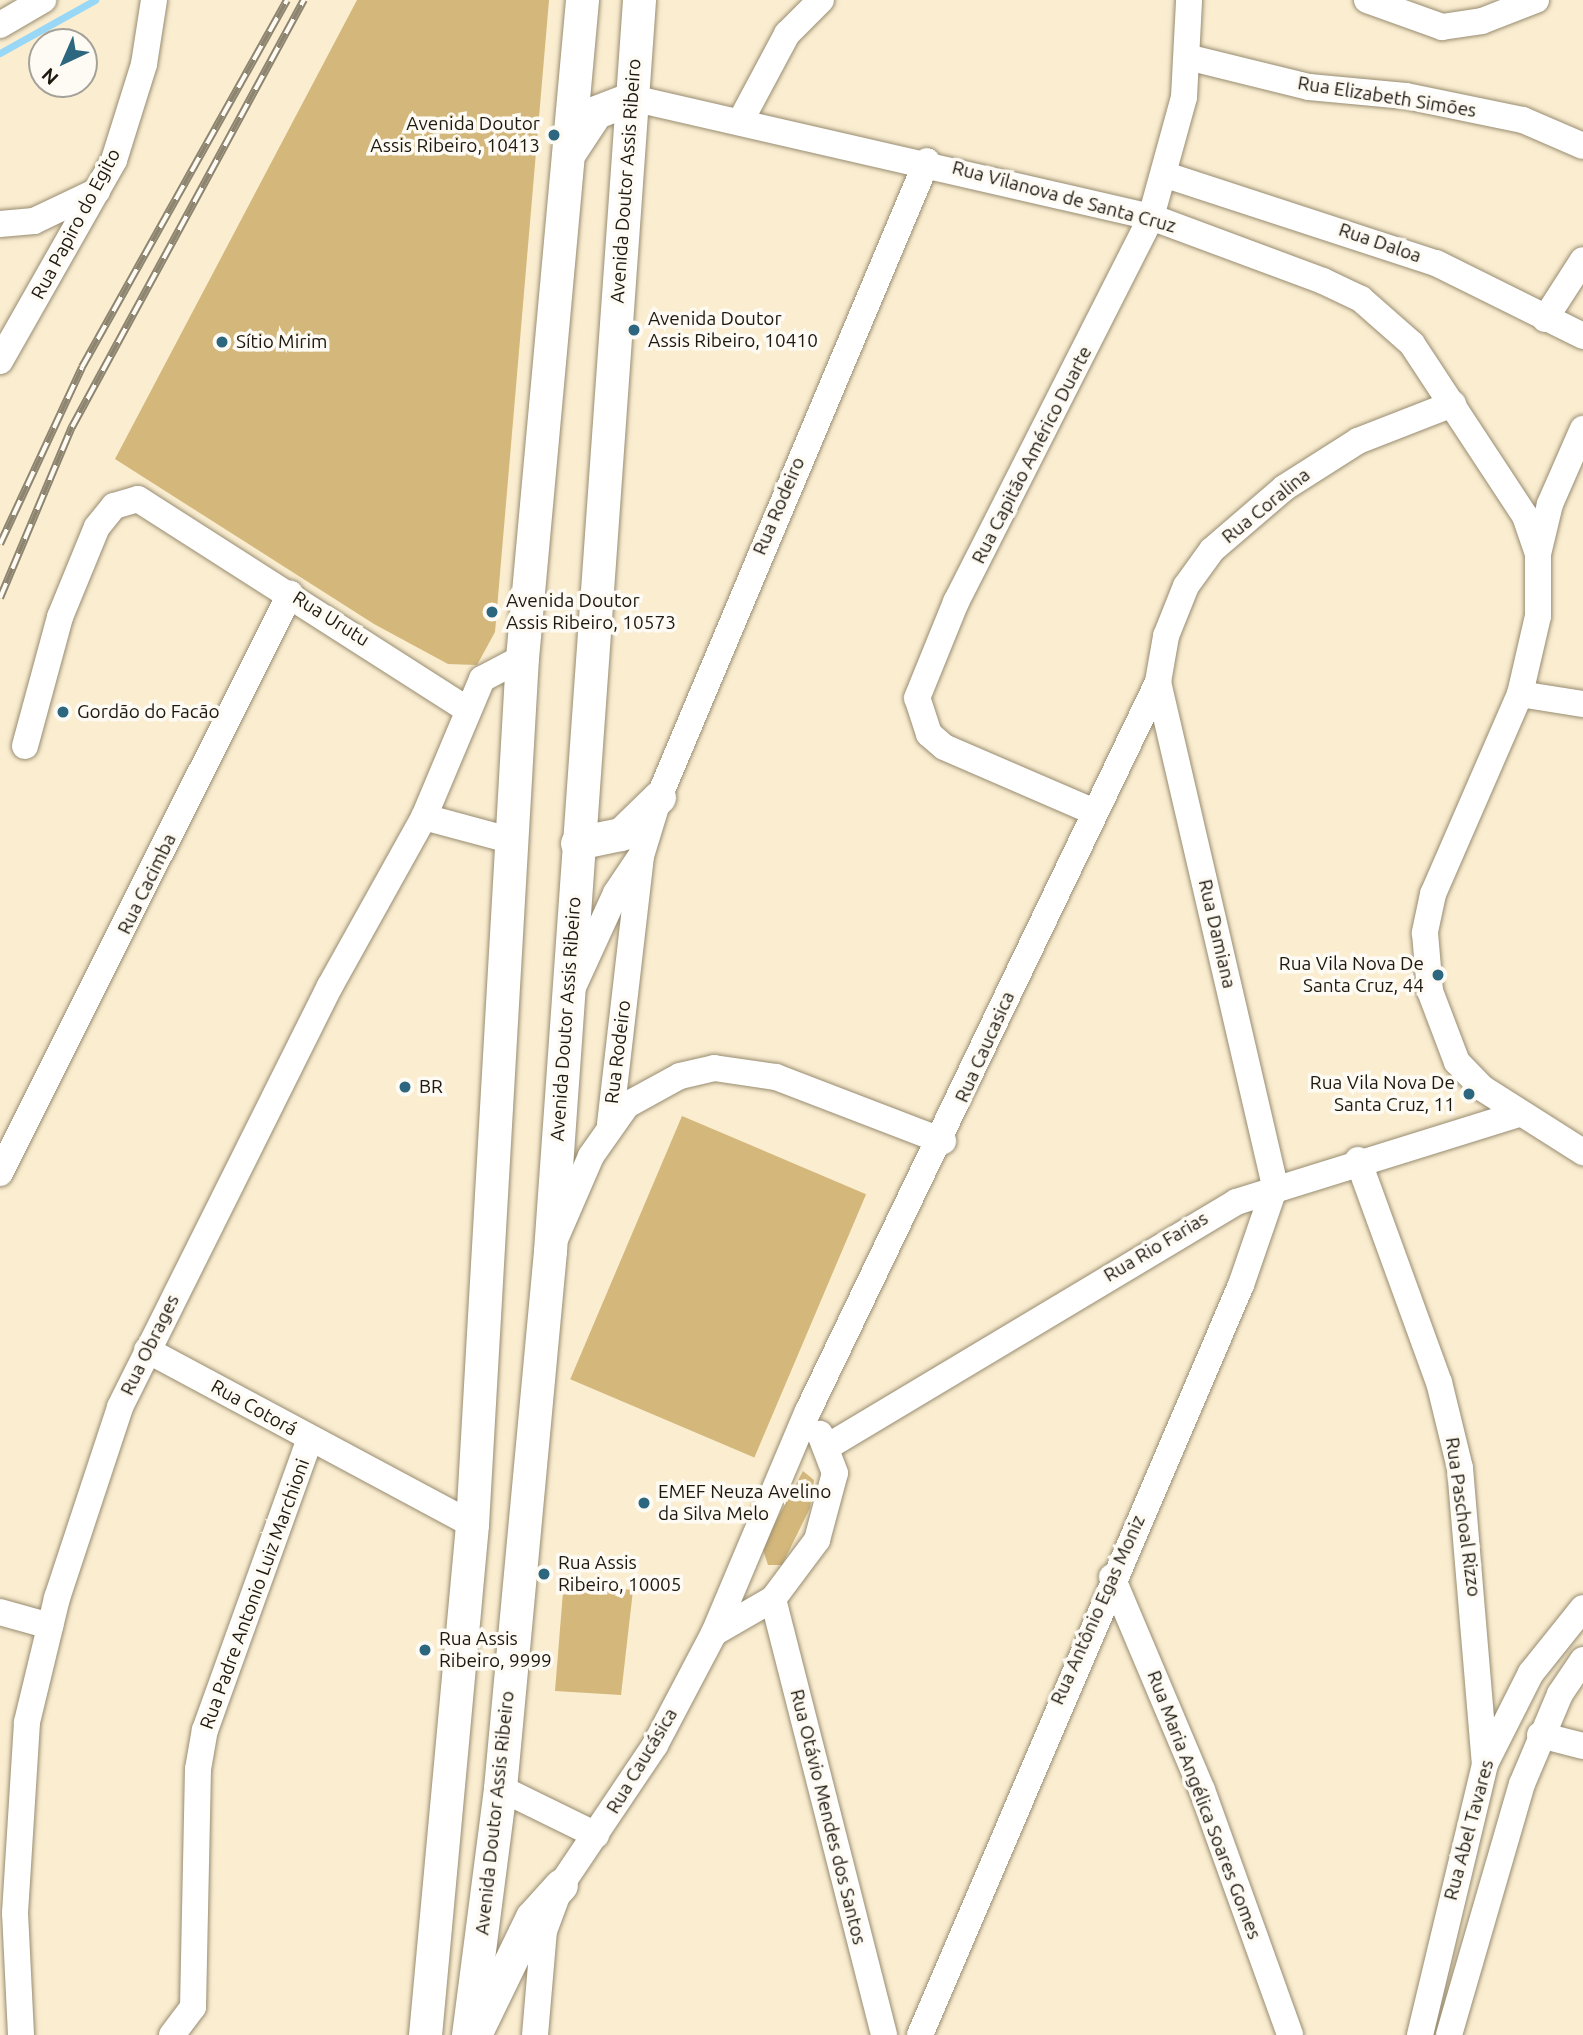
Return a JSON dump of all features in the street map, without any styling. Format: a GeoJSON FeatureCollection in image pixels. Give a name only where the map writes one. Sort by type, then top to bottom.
{"type":"FeatureCollection","features":[{"type":"Feature","properties":{"kind":"main road"},"geometry":{"type":"LineString","coordinates":[[425,2035],[472,1524],[509,840],[522,658],[582,0]]}},
{"type":"Feature","properties":{"kind":"main road","name":"Avenida Doutor Assis Ribeiro"},"geometry":{"type":"LineString","coordinates":[[468,2035],[500,1788],[550,1251],[639,0]]}},
{"type":"Feature","properties":{"kind":"main road"},"geometry":{"type":"LineString","coordinates":[[569,155],[596,112],[632,98]]}},
{"type":"Feature","properties":{"kind":"main road"},"geometry":{"type":"LineString","coordinates":[[578,843],[621,834],[659,797]]}},
{"type":"Feature","properties":{"kind":"main road"},"geometry":{"type":"LineString","coordinates":[[475,2035],[532,1917],[561,1885]]}},
{"type":"Feature","properties":{"kind":"street"},"geometry":{"type":"LineString","coordinates":[[0,25],[43,0]]}},
{"type":"Feature","properties":{"kind":"street","name":"Rua Papiro do Egito"},"geometry":{"type":"LineString","coordinates":[[0,361],[97,191],[131,114],[154,0]]}},
{"type":"Feature","properties":{"kind":"street"},"geometry":{"type":"LineString","coordinates":[[740,122],[787,34],[821,0]]}},
{"type":"Feature","properties":{"kind":"street","name":"Rua Capitão Américo Duarte"},"geometry":{"type":"LineString","coordinates":[[1091,811],[944,747],[929,734],[917,698],[956,602],[1151,217],[1166,175],[1187,57],[1189,0]]}},
{"type":"Feature","properties":{"kind":"street"},"geometry":{"type":"LineString","coordinates":[[1367,0],[1442,27],[1482,21],[1536,0]]}},
{"type":"Feature","properties":{"kind":"street","name":"Rua Elizabeth Simões"},"geometry":{"type":"LineString","coordinates":[[1187,57],[1310,87],[1406,96],[1523,120],[1583,146]]}},
{"type":"Feature","properties":{"kind":"street","name":"Rua Vilanova de Santa Cruz"},"geometry":{"type":"LineString","coordinates":[[632,98],[927,161],[1151,217],[1361,299],[1412,344],[1525,516],[1538,554],[1538,616],[1520,694],[1464,816],[1425,933],[1430,991],[1441,1031],[1457,1062],[1515,1115],[1583,1152]]}},
{"type":"Feature","properties":{"kind":"street","name":"Rua Rodeiro"},"geometry":{"type":"LineString","coordinates":[[610,1124],[641,856],[659,797],[927,161]]}},
{"type":"Feature","properties":{"kind":"street","name":"Rua Daloa"},"geometry":{"type":"LineString","coordinates":[[1166,175],[1436,262],[1583,336]]}},
{"type":"Feature","properties":{"kind":"street"},"geometry":{"type":"LineString","coordinates":[[0,224],[34,221],[97,191]]}},
{"type":"Feature","properties":{"kind":"street"},"geometry":{"type":"LineString","coordinates":[[1545,319],[1583,260]]}},
{"type":"Feature","properties":{"kind":"street","name":"Rua Coralina"},"geometry":{"type":"LineString","coordinates":[[1158,681],[1166,636],[1186,586],[1238,525],[1358,441],[1453,404]]}},
{"type":"Feature","properties":{"kind":"street"},"geometry":{"type":"LineString","coordinates":[[1538,554],[1550,503],[1583,429]]}},
{"type":"Feature","properties":{"kind":"street","name":"Rua Urutu"},"geometry":{"type":"LineString","coordinates":[[25,746],[57,629],[91,540],[106,514],[124,502],[151,505],[467,709]]}},
{"type":"Feature","properties":{"kind":"street","name":"Rua Cacimba"},"geometry":{"type":"LineString","coordinates":[[0,1173],[290,594]]}},
{"type":"Feature","properties":{"kind":"street"},"geometry":{"type":"LineString","coordinates":[[467,709],[482,679],[522,658]]}},
{"type":"Feature","properties":{"kind":"street","name":"Rua Caucasica"},"geometry":{"type":"LineString","coordinates":[[714,1633],[808,1411],[943,1141],[1091,811],[1158,681]]}},
{"type":"Feature","properties":{"kind":"street","name":"Rua Damiana"},"geometry":{"type":"LineString","coordinates":[[1158,681],[1275,1186]]}},
{"type":"Feature","properties":{"kind":"street"},"geometry":{"type":"LineString","coordinates":[[1520,694],[1583,704]]}},
{"type":"Feature","properties":{"kind":"street","name":"Rua Obrages"},"geometry":{"type":"LineString","coordinates":[[21,2035],[17,1833],[27,1722],[50,1626],[112,1430],[147,1350],[323,998],[424,817],[467,709]]}},
{"type":"Feature","properties":{"kind":"street"},"geometry":{"type":"LineString","coordinates":[[424,817],[509,840]]}},
{"type":"Feature","properties":{"kind":"street","name":"Rua Rodeiro"},"geometry":{"type":"LineString","coordinates":[[566,1001],[616,893],[641,856]]}},
{"type":"Feature","properties":{"kind":"street"},"geometry":{"type":"LineString","coordinates":[[550,1251],[610,1124],[627,1105],[680,1076],[741,1069],[943,1141]]}},
{"type":"Feature","properties":{"kind":"street","name":"Rua Rio Farias"},"geometry":{"type":"LineString","coordinates":[[827,1447],[1190,1225],[1275,1186],[1515,1115]]}},
{"type":"Feature","properties":{"kind":"street","name":"Rua Paschoal Rizzo"},"geometry":{"type":"LineString","coordinates":[[1358,1160],[1439,1382],[1460,1468],[1485,1764]]}},
{"type":"Feature","properties":{"kind":"street","name":"Rua Antônio Egas Moniz"},"geometry":{"type":"LineString","coordinates":[[920,2035],[1112,1577],[1241,1285],[1275,1186]]}},
{"type":"Feature","properties":{"kind":"street","name":"Rua Cotorá"},"geometry":{"type":"LineString","coordinates":[[147,1350],[472,1524]]}},
{"type":"Feature","properties":{"kind":"street"},"geometry":{"type":"LineString","coordinates":[[714,1633],[773,1599],[817,1540],[832,1501],[835,1473],[827,1447],[808,1411]]}},
{"type":"Feature","properties":{"kind":"street","name":"Rua Padre Antonio Luiz Marchioni"},"geometry":{"type":"LineString","coordinates":[[172,2035],[192,2007],[198,1769],[205,1730],[310,1439]]}},
{"type":"Feature","properties":{"kind":"street","name":"Rua Maria Angélica Soares Gomes"},"geometry":{"type":"LineString","coordinates":[[1112,1577],[1202,1790],[1290,2035]]}},
{"type":"Feature","properties":{"kind":"street","name":"Rua Otávio Mendes dos Santos"},"geometry":{"type":"LineString","coordinates":[[773,1599],[884,2035]]}},
{"type":"Feature","properties":{"kind":"street","name":"Rua Abel Tavares"},"geometry":{"type":"LineString","coordinates":[[1420,2035],[1485,1764],[1531,1673],[1583,1608]]}},
{"type":"Feature","properties":{"kind":"street"},"geometry":{"type":"LineString","coordinates":[[0,1612],[50,1626]]}},
{"type":"Feature","properties":{"kind":"street","name":"Rua Caucásica"},"geometry":{"type":"LineString","coordinates":[[535,2035],[544,1931],[561,1885],[656,1745],[714,1633]]}},
{"type":"Feature","properties":{"kind":"street","name":"Rua Abel Tavares"},"geometry":{"type":"LineString","coordinates":[[1449,2035],[1508,1824],[1540,1735],[1583,1660]]}},
{"type":"Feature","properties":{"kind":"street"},"geometry":{"type":"LineString","coordinates":[[1540,1735],[1583,1746]]}},
{"type":"Feature","properties":{"kind":"street"},"geometry":{"type":"LineString","coordinates":[[500,1788],[596,1835]]}},
{"type":"Feature","properties":{"kind":"shaded area","name":"Sítio Mirim"},"geometry":{"type":"Polygon","coordinates":[[[357,0],[549,0],[495,632],[477,665],[448,664],[374,624],[115,459],[357,0]]]}},
{"type":"Feature","properties":{"kind":"shaded area"},"geometry":{"type":"Polygon","coordinates":[[[682,1116],[866,1194],[754,1457],[570,1379],[682,1116]]]}},
{"type":"Feature","properties":{"kind":"shaded area"},"geometry":{"type":"Polygon","coordinates":[[[803,1471],[814,1480],[810,1508],[782,1565],[768,1565],[762,1547],[803,1471]]]}},
{"type":"Feature","properties":{"kind":"shaded area"},"geometry":{"type":"Polygon","coordinates":[[[595,1586],[633,1590],[621,1695],[555,1691],[563,1592],[595,1586]]]}},
{"type":"Feature","properties":{"kind":"waterway"},"geometry":{"type":"LineString","coordinates":[[0,53],[95,0]]}},
{"type":"Feature","properties":{"kind":"railway"},"geometry":{"type":"LineString","coordinates":[[0,544],[82,367],[287,0]]}},
{"type":"Feature","properties":{"kind":"railway"},"geometry":{"type":"LineString","coordinates":[[0,598],[72,427],[304,0]]}},
{"type":"Feature","properties":{"kind":"place","name":"Avenida Doutor Assis Ribeiro, 10413"},"geometry":{"type":"Point","coordinates":[554,135]}},
{"type":"Feature","properties":{"kind":"place","name":"Avenida Doutor Assis Ribeiro, 10410"},"geometry":{"type":"Point","coordinates":[634,330]}},
{"type":"Feature","properties":{"kind":"place","name":"Sítio Mirim"},"geometry":{"type":"Point","coordinates":[222,342]}},
{"type":"Feature","properties":{"kind":"place","name":"Avenida Doutor Assis Ribeiro, 10573"},"geometry":{"type":"Point","coordinates":[492,612]}},
{"type":"Feature","properties":{"kind":"place","name":"Gordão do Facão"},"geometry":{"type":"Point","coordinates":[63,712]}},
{"type":"Feature","properties":{"kind":"place","name":"Rua Vila Nova De Santa Cruz, 44"},"geometry":{"type":"Point","coordinates":[1438,975]}},
{"type":"Feature","properties":{"kind":"place","name":"BR"},"geometry":{"type":"Point","coordinates":[405,1087]}},
{"type":"Feature","properties":{"kind":"place","name":"Rua Vila Nova De Santa Cruz, 11"},"geometry":{"type":"Point","coordinates":[1469,1094]}},
{"type":"Feature","properties":{"kind":"place","name":"EMEF Neuza Avelino da Silva Melo"},"geometry":{"type":"Point","coordinates":[644,1503]}},
{"type":"Feature","properties":{"kind":"place","name":"Rua Assis Ribeiro, 10005"},"geometry":{"type":"Point","coordinates":[544,1574]}},
{"type":"Feature","properties":{"kind":"place","name":"Rua Assis Ribeiro, 9999"},"geometry":{"type":"Point","coordinates":[425,1650]}}]}
